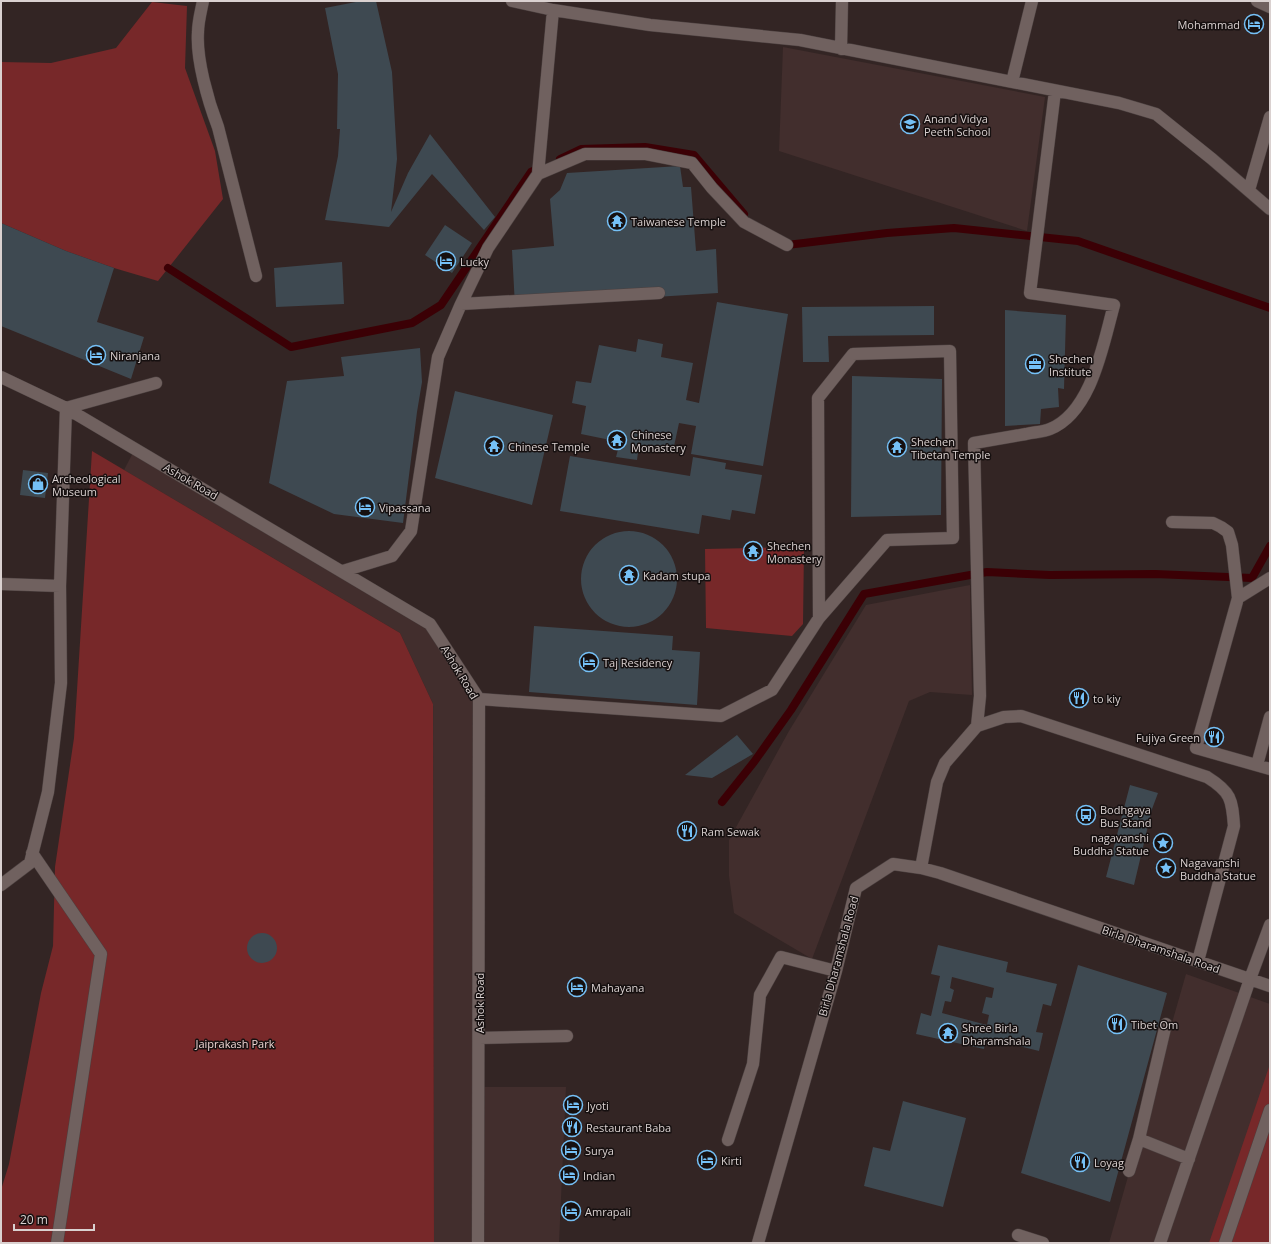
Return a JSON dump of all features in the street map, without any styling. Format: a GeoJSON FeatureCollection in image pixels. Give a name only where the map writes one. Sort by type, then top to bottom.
{"type":"FeatureCollection","features":[{"type":"Feature","properties":{"kind":"street"},"geometry":{"type":"LineString","coordinates":[[203,1],[198,33],[200,60],[209,103],[218,127],[256,276]]}},
{"type":"Feature","properties":{"kind":"street"},"geometry":{"type":"LineString","coordinates":[[512,1],[553,10],[650,25],[800,40],[1118,103],[1156,114],[1212,159],[1270,209]]}},
{"type":"Feature","properties":{"kind":"street"},"geometry":{"type":"LineString","coordinates":[[841,49],[842,1]]}},
{"type":"Feature","properties":{"kind":"street"},"geometry":{"type":"LineString","coordinates":[[1012,82],[1032,1]]}},
{"type":"Feature","properties":{"kind":"street"},"geometry":{"type":"LineString","coordinates":[[1257,1],[1270,7]]}},
{"type":"Feature","properties":{"kind":"street"},"geometry":{"type":"LineString","coordinates":[[343,571],[392,556],[411,531],[438,357],[488,248],[538,173],[553,10]]}},
{"type":"Feature","properties":{"kind":"street"},"geometry":{"type":"LineString","coordinates":[[977,726],[980,696],[974,443],[1048,430],[1060,425],[1076,409],[1089,386],[1102,350],[1114,305],[1030,293],[1056,91]]}},
{"type":"Feature","properties":{"kind":"street"},"geometry":{"type":"LineString","coordinates":[[1249,190],[1270,118]]}},
{"type":"Feature","properties":{"kind":"street"},"geometry":{"type":"LineString","coordinates":[[538,173],[585,154],[646,154],[692,163],[712,188],[744,222],[787,245]]}},
{"type":"Feature","properties":{"kind":"street"},"geometry":{"type":"LineString","coordinates":[[461,304],[659,293]]}},
{"type":"Feature","properties":{"kind":"street"},"geometry":{"type":"LineString","coordinates":[[479,699],[721,716],[772,690],[819,618],[887,540],[953,538],[950,352],[853,354],[818,398],[819,618]]}},
{"type":"Feature","properties":{"kind":"street","name":"Ashok Road"},"geometry":{"type":"LineString","coordinates":[[1,377],[66,408],[430,624],[479,699],[478,1243]]}},
{"type":"Feature","properties":{"kind":"street"},"geometry":{"type":"LineString","coordinates":[[1,885],[30,863],[48,792],[61,683],[60,586],[66,408],[156,383]]}},
{"type":"Feature","properties":{"kind":"street"},"geometry":{"type":"LineString","coordinates":[[1172,522],[1213,523],[1221,526],[1228,532],[1234,559],[1238,597],[1196,748],[1270,769]]}},
{"type":"Feature","properties":{"kind":"street"},"geometry":{"type":"LineString","coordinates":[[1238,597],[1270,578]]}},
{"type":"Feature","properties":{"kind":"street"},"geometry":{"type":"LineString","coordinates":[[1,584],[60,586]]}},
{"type":"Feature","properties":{"kind":"street"},"geometry":{"type":"LineString","coordinates":[[921,868],[937,782],[945,763],[977,726],[1004,717],[1021,716],[1207,777],[1223,787],[1232,804],[1234,826],[1198,961]]}},
{"type":"Feature","properties":{"kind":"street"},"geometry":{"type":"LineString","coordinates":[[1256,765],[1270,718]]}},
{"type":"Feature","properties":{"kind":"street"},"geometry":{"type":"LineString","coordinates":[[32,853],[101,954],[57,1243]]}},
{"type":"Feature","properties":{"kind":"street","name":"Birla Dharamshala Road"},"geometry":{"type":"LineString","coordinates":[[758,1243],[836,971],[856,888],[893,864],[921,868],[940,873],[1270,986]]}},
{"type":"Feature","properties":{"kind":"street"},"geometry":{"type":"LineString","coordinates":[[1160,1243],[1250,979],[1270,925]]}},
{"type":"Feature","properties":{"kind":"street"},"geometry":{"type":"LineString","coordinates":[[728,1140],[753,1064],[760,995],[781,957],[836,971]]}},
{"type":"Feature","properties":{"kind":"street"},"geometry":{"type":"LineString","coordinates":[[1129,1171],[1139,1139],[1166,1024]]}},
{"type":"Feature","properties":{"kind":"street"},"geometry":{"type":"LineString","coordinates":[[478,1038],[567,1036]]}},
{"type":"Feature","properties":{"kind":"street"},"geometry":{"type":"LineString","coordinates":[[1225,1243],[1270,1110]]}},
{"type":"Feature","properties":{"kind":"street"},"geometry":{"type":"LineString","coordinates":[[1139,1139],[1189,1159]]}},
{"type":"Feature","properties":{"kind":"street"},"geometry":{"type":"LineString","coordinates":[[1018,1235],[1043,1243]]}},
{"type":"Feature","properties":{"kind":"shaded area","name":"Anand Vidya Peeth School"},"geometry":{"type":"Polygon","coordinates":[[[783,47],[1045,97],[1027,231],[779,151],[783,47]]]}},
{"type":"Feature","properties":{"kind":"shaded area"},"geometry":{"type":"Polygon","coordinates":[[[135,449],[430,624],[479,699],[479,1087],[566,1087],[559,1243],[434,1243],[433,704],[400,633],[124,470],[135,449]]]}},
{"type":"Feature","properties":{"kind":"shaded area"},"geometry":{"type":"Polygon","coordinates":[[[970,585],[972,695],[930,692],[909,701],[812,959],[734,913],[729,876],[729,840],[789,731],[866,605],[970,585]]]}},
{"type":"Feature","properties":{"kind":"shaded area"},"geometry":{"type":"Polygon","coordinates":[[[1186,974],[1270,1004],[1270,1069],[1210,1243],[1109,1243],[1186,974]]]}},
{"type":"Feature","properties":{"kind":"green space"},"geometry":{"type":"Polygon","coordinates":[[[152,2],[187,6],[185,68],[215,151],[223,199],[158,281],[114,268],[66,251],[1,223],[1,62],[51,63],[116,48],[152,2]]]}},
{"type":"Feature","properties":{"kind":"green space","name":"Jaiprakash Park"},"geometry":{"type":"Polygon","coordinates":[[[92,451],[400,633],[433,704],[434,1243],[1,1243],[1,1190],[9,1164],[41,993],[53,946],[55,867],[74,738],[92,451]]]}},
{"type":"Feature","properties":{"kind":"green space"},"geometry":{"type":"Polygon","coordinates":[[[804,547],[803,624],[792,636],[706,628],[705,549],[804,547]]]}},
{"type":"Feature","properties":{"kind":"green space"},"geometry":{"type":"Polygon","coordinates":[[[1270,1064],[1270,1243],[1209,1243],[1270,1064]]]}},
{"type":"Feature","properties":{"kind":"building"},"geometry":{"type":"Polygon","coordinates":[[[361,1],[376,1],[392,72],[397,159],[391,212],[408,173],[430,134],[495,217],[484,230],[432,174],[389,227],[325,220],[338,156],[340,129],[337,129],[338,74],[325,8],[361,1]]]}},
{"type":"Feature","properties":{"kind":"building","name":"Taiwanese Temple"},"geometry":{"type":"Polygon","coordinates":[[[680,166],[683,187],[691,187],[696,251],[716,249],[718,293],[515,306],[512,250],[554,246],[550,199],[560,190],[567,173],[680,166]]]}},
{"type":"Feature","properties":{"kind":"building"},"geometry":{"type":"Polygon","coordinates":[[[1,223],[66,251],[114,268],[97,322],[144,337],[131,379],[1,326],[1,223]]]}},
{"type":"Feature","properties":{"kind":"building"},"geometry":{"type":"Polygon","coordinates":[[[445,225],[472,243],[452,273],[425,255],[445,225]]]}},
{"type":"Feature","properties":{"kind":"building"},"geometry":{"type":"Polygon","coordinates":[[[342,262],[344,304],[276,307],[274,268],[342,262]]]}},
{"type":"Feature","properties":{"kind":"building"},"geometry":{"type":"Polygon","coordinates":[[[717,302],[788,314],[763,466],[691,454],[696,426],[679,423],[673,451],[639,445],[637,460],[616,457],[620,442],[581,434],[586,406],[572,403],[576,381],[591,383],[599,345],[636,352],[638,339],[663,344],[661,357],[693,363],[686,400],[699,403],[717,302]]]}},
{"type":"Feature","properties":{"kind":"building"},"geometry":{"type":"Polygon","coordinates":[[[934,306],[934,335],[828,336],[829,362],[803,362],[802,307],[934,306]]]}},
{"type":"Feature","properties":{"kind":"building","name":"Shechen Institute"},"geometry":{"type":"Polygon","coordinates":[[[1005,310],[1066,315],[1064,389],[1058,388],[1059,407],[1041,409],[1040,424],[1005,426],[1005,310]]]}},
{"type":"Feature","properties":{"kind":"building"},"geometry":{"type":"Polygon","coordinates":[[[420,348],[422,382],[403,523],[334,514],[269,483],[287,381],[344,376],[341,357],[420,348]]]}},
{"type":"Feature","properties":{"kind":"building","name":"Shechen Tibetan Temple"},"geometry":{"type":"Polygon","coordinates":[[[852,376],[942,379],[941,515],[851,517],[852,376]]]}},
{"type":"Feature","properties":{"kind":"building","name":"Chinese Temple"},"geometry":{"type":"Polygon","coordinates":[[[455,391],[553,415],[532,505],[435,478],[455,391]]]}},
{"type":"Feature","properties":{"kind":"building"},"geometry":{"type":"Polygon","coordinates":[[[570,456],[690,476],[693,457],[726,463],[725,469],[762,475],[755,514],[732,510],[730,520],[702,515],[699,534],[560,511],[570,456]]]}},
{"type":"Feature","properties":{"kind":"building"},"geometry":{"type":"Polygon","coordinates":[[[23,470],[48,473],[45,498],[20,495],[23,470]]]}},
{"type":"Feature","properties":{"kind":"building","name":"Kadam stupa"},"geometry":{"type":"Polygon","coordinates":[[[629,531],[647,534],[663,545],[674,561],[677,579],[674,597],[663,613],[647,624],[629,627],[611,624],[595,613],[584,597],[581,579],[584,561],[595,545],[611,534],[629,531]]]}},
{"type":"Feature","properties":{"kind":"building"},"geometry":{"type":"Polygon","coordinates":[[[534,626],[673,636],[672,650],[700,652],[697,705],[529,692],[534,626]]]}},
{"type":"Feature","properties":{"kind":"building"},"geometry":{"type":"Polygon","coordinates":[[[737,735],[753,754],[712,778],[685,775],[737,735]]]}},
{"type":"Feature","properties":{"kind":"building"},"geometry":{"type":"Polygon","coordinates":[[[1130,785],[1158,793],[1152,809],[1134,885],[1106,877],[1130,785]]]}},
{"type":"Feature","properties":{"kind":"building"},"geometry":{"type":"Polygon","coordinates":[[[262,933],[273,937],[277,948],[273,959],[262,963],[251,959],[247,948],[251,937],[262,933]]]}},
{"type":"Feature","properties":{"kind":"building"},"geometry":{"type":"Polygon","coordinates":[[[938,945],[1008,962],[1006,972],[1057,984],[1051,1006],[1043,1004],[1036,1032],[1043,1033],[1039,1051],[986,1038],[984,1049],[916,1034],[921,1013],[931,1016],[940,976],[931,974],[938,945]],[[952,977],[950,988],[954,990],[951,1002],[945,1001],[942,1013],[987,1025],[989,1015],[982,1013],[986,997],[992,998],[994,988],[952,977]]]}},
{"type":"Feature","properties":{"kind":"building"},"geometry":{"type":"Polygon","coordinates":[[[1078,965],[1167,993],[1110,1202],[1021,1173],[1078,965]]]}},
{"type":"Feature","properties":{"kind":"building"},"geometry":{"type":"Polygon","coordinates":[[[903,1101],[966,1118],[943,1207],[864,1186],[873,1147],[890,1151],[903,1101]]]}},
{"type":"Feature","properties":{"kind":"waterway"},"geometry":{"type":"LineString","coordinates":[[560,159],[581,149],[645,147],[694,155],[744,214]]}},
{"type":"Feature","properties":{"kind":"waterway"},"geometry":{"type":"LineString","coordinates":[[168,268],[291,347],[412,323],[441,305],[531,172],[542,167]]}},
{"type":"Feature","properties":{"kind":"waterway"},"geometry":{"type":"LineString","coordinates":[[783,242],[787,245],[887,233],[954,228],[1078,241],[1270,308]]}},
{"type":"Feature","properties":{"kind":"waterway"},"geometry":{"type":"LineString","coordinates":[[722,802],[754,762],[791,710],[864,594],[987,572],[1050,575],[1155,574],[1252,578],[1270,546]]}},
{"type":"Feature","properties":{"kind":"place","name":"Mohammad"},"geometry":{"type":"Point","coordinates":[1254,24]}},
{"type":"Feature","properties":{"kind":"place","name":"Anand Vidya Peeth School"},"geometry":{"type":"Point","coordinates":[910,124]}},
{"type":"Feature","properties":{"kind":"place","name":"Taiwanese Temple"},"geometry":{"type":"Point","coordinates":[617,221]}},
{"type":"Feature","properties":{"kind":"place","name":"Lucky"},"geometry":{"type":"Point","coordinates":[446,261]}},
{"type":"Feature","properties":{"kind":"place","name":"Niranjana"},"geometry":{"type":"Point","coordinates":[96,355]}},
{"type":"Feature","properties":{"kind":"place","name":"Shechen Institute"},"geometry":{"type":"Point","coordinates":[1035,364]}},
{"type":"Feature","properties":{"kind":"place","name":"Chinese Monastery"},"geometry":{"type":"Point","coordinates":[617,440]}},
{"type":"Feature","properties":{"kind":"place","name":"Chinese Temple"},"geometry":{"type":"Point","coordinates":[494,446]}},
{"type":"Feature","properties":{"kind":"place","name":"Shechen Tibetan Temple"},"geometry":{"type":"Point","coordinates":[897,447]}},
{"type":"Feature","properties":{"kind":"place","name":"Archeological Museum"},"geometry":{"type":"Point","coordinates":[38,484]}},
{"type":"Feature","properties":{"kind":"place","name":"Vipassana"},"geometry":{"type":"Point","coordinates":[365,507]}},
{"type":"Feature","properties":{"kind":"place","name":"Shechen Monastery"},"geometry":{"type":"Point","coordinates":[753,551]}},
{"type":"Feature","properties":{"kind":"place","name":"Kadam stupa"},"geometry":{"type":"Point","coordinates":[629,575]}},
{"type":"Feature","properties":{"kind":"place","name":"Taj Residency"},"geometry":{"type":"Point","coordinates":[589,662]}},
{"type":"Feature","properties":{"kind":"place","name":"to kiy"},"geometry":{"type":"Point","coordinates":[1079,698]}},
{"type":"Feature","properties":{"kind":"place","name":"Fujiya Green"},"geometry":{"type":"Point","coordinates":[1214,737]}},
{"type":"Feature","properties":{"kind":"place","name":"Bodhgaya Bus Stand"},"geometry":{"type":"Point","coordinates":[1086,815]}},
{"type":"Feature","properties":{"kind":"place","name":"Ram Sewak"},"geometry":{"type":"Point","coordinates":[687,831]}},
{"type":"Feature","properties":{"kind":"place","name":"nagavanshi Buddha Statue"},"geometry":{"type":"Point","coordinates":[1163,843]}},
{"type":"Feature","properties":{"kind":"place","name":"Nagavanshi Buddha Statue"},"geometry":{"type":"Point","coordinates":[1166,868]}},
{"type":"Feature","properties":{"kind":"place","name":"Mahayana"},"geometry":{"type":"Point","coordinates":[577,987]}},
{"type":"Feature","properties":{"kind":"place","name":"Tibet Om"},"geometry":{"type":"Point","coordinates":[1117,1024]}},
{"type":"Feature","properties":{"kind":"place","name":"Shree Birla Dharamshala"},"geometry":{"type":"Point","coordinates":[948,1033]}},
{"type":"Feature","properties":{"kind":"place","name":"Jyoti"},"geometry":{"type":"Point","coordinates":[573,1105]}},
{"type":"Feature","properties":{"kind":"place","name":"Restaurant Baba"},"geometry":{"type":"Point","coordinates":[572,1127]}},
{"type":"Feature","properties":{"kind":"place","name":"Surya"},"geometry":{"type":"Point","coordinates":[571,1150]}},
{"type":"Feature","properties":{"kind":"place","name":"Kirti"},"geometry":{"type":"Point","coordinates":[707,1160]}},
{"type":"Feature","properties":{"kind":"place","name":"Loyag"},"geometry":{"type":"Point","coordinates":[1080,1162]}},
{"type":"Feature","properties":{"kind":"place","name":"Indian"},"geometry":{"type":"Point","coordinates":[569,1175]}},
{"type":"Feature","properties":{"kind":"place","name":"Amrapali"},"geometry":{"type":"Point","coordinates":[571,1211]}}]}
